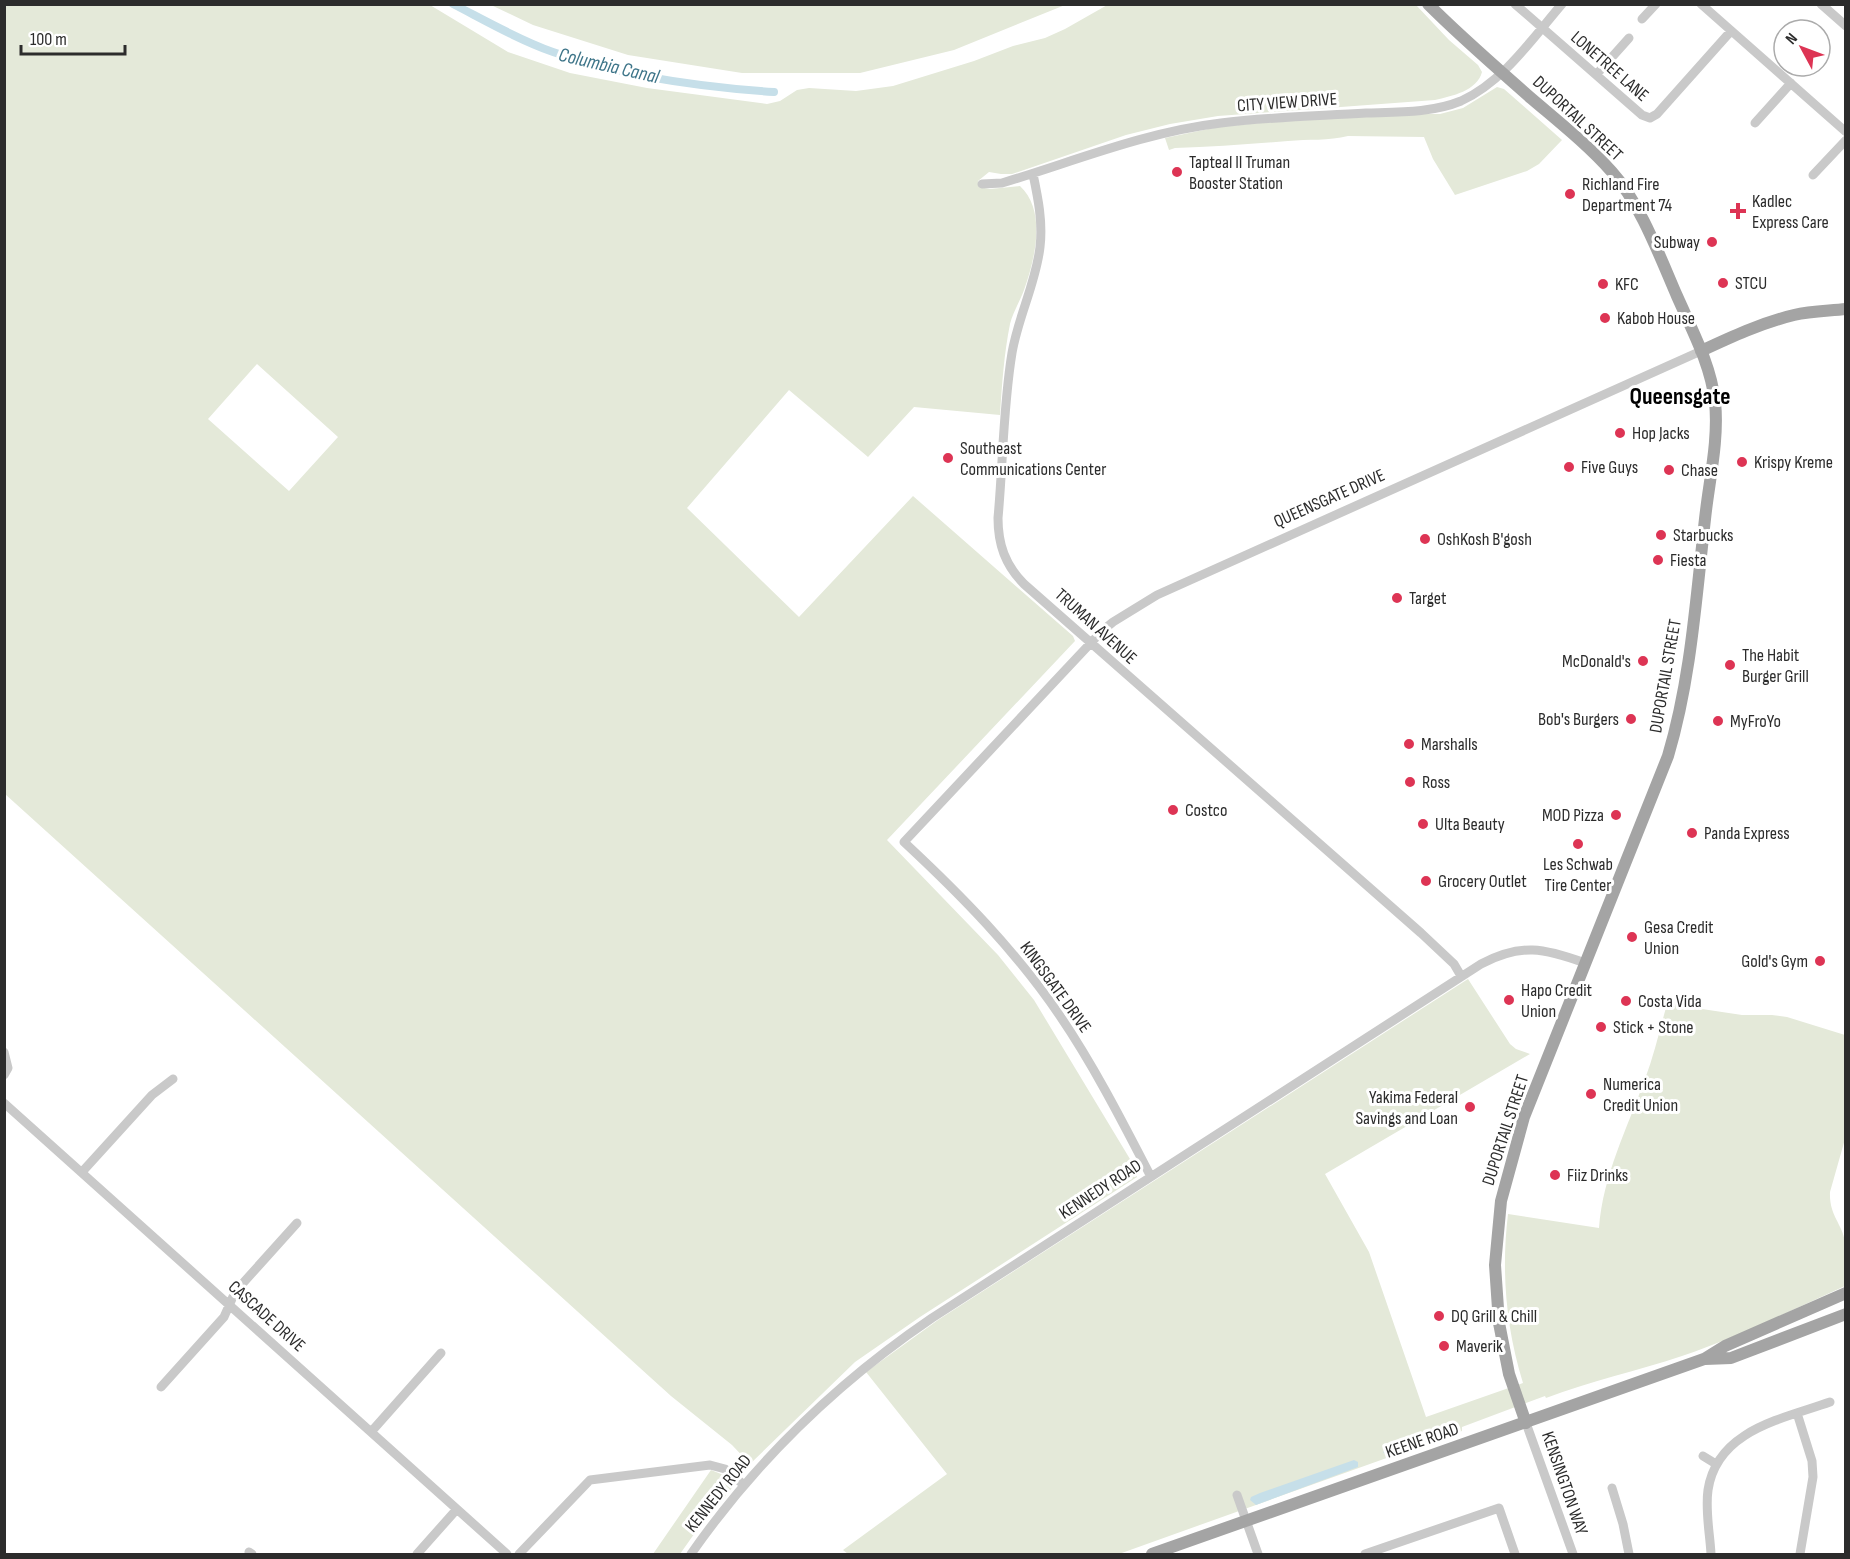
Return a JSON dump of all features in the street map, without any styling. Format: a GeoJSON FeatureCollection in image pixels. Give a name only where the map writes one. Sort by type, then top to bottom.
{"type":"FeatureCollection","features":[{"type":"Feature","properties":{"kind":"main road","name":"DUPORTAIL STREET"},"geometry":{"type":"LineString","coordinates":[[1428,4],[1588,148],[1628,192],[1701,351],[1714,392],[1715,429],[1694,618],[1681,709],[1668,756],[1524,1117],[1506,1178],[1497,1224],[1495,1270],[1499,1323],[1509,1374],[1527,1423]]}},
{"type":"Feature","properties":{"kind":"main road","name":"QUEENSGATE DRIVE"},"geometry":{"type":"LineString","coordinates":[[1701,351],[1754,327],[1777,320],[1845,309]]}},
{"type":"Feature","properties":{"kind":"main road","name":"KEENE ROAD"},"geometry":{"type":"LineString","coordinates":[[1152,1554],[1704,1359],[1725,1346],[1845,1293]]}},
{"type":"Feature","properties":{"kind":"main road","name":"KEENE ROAD"},"geometry":{"type":"LineString","coordinates":[[1704,1359],[1731,1358],[1845,1314]]}},
{"type":"Feature","properties":{"kind":"street","name":"LONETREE LANE"},"geometry":{"type":"LineString","coordinates":[[1515,4],[1642,115],[1650,118],[1657,114],[1731,32]]}},
{"type":"Feature","properties":{"kind":"street","name":"CITY VIEW DRIVE"},"geometry":{"type":"LineString","coordinates":[[982,184],[1002,183],[1138,138],[1192,127],[1254,120],[1414,111],[1441,107],[1471,96],[1493,82],[1562,4]]}},
{"type":"Feature","properties":{"kind":"street"},"geometry":{"type":"LineString","coordinates":[[1642,19],[1656,4]]}},
{"type":"Feature","properties":{"kind":"street"},"geometry":{"type":"LineString","coordinates":[[1701,4],[1845,132]]}},
{"type":"Feature","properties":{"kind":"street"},"geometry":{"type":"LineString","coordinates":[[1821,4],[1845,26]]}},
{"type":"Feature","properties":{"kind":"street"},"geometry":{"type":"LineString","coordinates":[[1596,75],[1629,38]]}},
{"type":"Feature","properties":{"kind":"street"},"geometry":{"type":"LineString","coordinates":[[1755,123],[1791,83]]}},
{"type":"Feature","properties":{"kind":"street"},"geometry":{"type":"LineString","coordinates":[[1813,175],[1845,140]]}},
{"type":"Feature","properties":{"kind":"street","name":"TRUMAN AVENUE"},"geometry":{"type":"LineString","coordinates":[[1033,174],[1040,211],[1041,240],[1037,267],[1016,331],[1012,355],[998,518],[999,538],[1005,559],[1016,575],[1091,644],[1421,933],[1454,964],[1461,976]]}},
{"type":"Feature","properties":{"kind":"street","name":"QUEENSGATE DRIVE"},"geometry":{"type":"LineString","coordinates":[[904,842],[1113,622],[1157,595],[1701,351]]}},
{"type":"Feature","properties":{"kind":"street","name":"KINGSGATE DRIVE"},"geometry":{"type":"LineString","coordinates":[[904,842],[945,880],[993,931],[1045,995],[1104,1088],[1150,1175]]}},
{"type":"Feature","properties":{"kind":"street","name":"KENNEDY ROAD"},"geometry":{"type":"LineString","coordinates":[[691,1554],[744,1485],[812,1413],[851,1378],[937,1314],[1150,1175],[1461,976],[1493,958],[1520,949],[1552,951],[1585,963]]}},
{"type":"Feature","properties":{"kind":"street"},"geometry":{"type":"LineString","coordinates":[[4,1052],[6,1072]]}},
{"type":"Feature","properties":{"kind":"street"},"geometry":{"type":"LineString","coordinates":[[82,1172],[152,1095],[173,1079]]}},
{"type":"Feature","properties":{"kind":"street","name":"CASCADE DRIVE"},"geometry":{"type":"LineString","coordinates":[[4,1103],[507,1554]]}},
{"type":"Feature","properties":{"kind":"street"},"geometry":{"type":"LineString","coordinates":[[161,1387],[224,1317],[235,1292],[297,1223]]}},
{"type":"Feature","properties":{"kind":"street"},"geometry":{"type":"LineString","coordinates":[[371,1432],[441,1353]]}},
{"type":"Feature","properties":{"kind":"street"},"geometry":{"type":"LineString","coordinates":[[1711,1554],[1708,1490],[1716,1464],[1725,1450],[1747,1432],[1830,1402]]}},
{"type":"Feature","properties":{"kind":"street"},"geometry":{"type":"LineString","coordinates":[[1797,1413],[1812,1461],[1813,1477],[1800,1554]]}},
{"type":"Feature","properties":{"kind":"street","name":"KENSINGTON WAY"},"geometry":{"type":"LineString","coordinates":[[1527,1423],[1573,1554]]}},
{"type":"Feature","properties":{"kind":"street"},"geometry":{"type":"LineString","coordinates":[[1703,1456],[1716,1464]]}},
{"type":"Feature","properties":{"kind":"street"},"geometry":{"type":"LineString","coordinates":[[519,1554],[590,1480],[710,1465],[725,1470],[744,1485]]}},
{"type":"Feature","properties":{"kind":"street"},"geometry":{"type":"LineString","coordinates":[[1612,1488],[1629,1554]]}},
{"type":"Feature","properties":{"kind":"street"},"geometry":{"type":"LineString","coordinates":[[1237,1495],[1258,1554]]}},
{"type":"Feature","properties":{"kind":"street"},"geometry":{"type":"LineString","coordinates":[[1365,1554],[1499,1508],[1515,1554]]}},
{"type":"Feature","properties":{"kind":"street"},"geometry":{"type":"LineString","coordinates":[[417,1554],[457,1509]]}},
{"type":"Feature","properties":{"kind":"green space"},"geometry":{"type":"Polygon","coordinates":[[[1109,4],[1416,5],[1449,40],[1478,65],[1482,72],[1475,84],[1469,88],[1435,100],[1218,116],[1170,124],[1126,135],[1012,174],[989,172],[978,181],[979,187],[990,189],[1020,186],[1034,208],[1036,222],[1032,264],[1010,324],[1000,415],[914,407],[868,457],[789,390],[687,508],[799,617],[913,496],[1073,636],[1075,641],[887,840],[998,955],[1034,1000],[1136,1169],[1137,1177],[920,1317],[855,1362],[750,1464],[732,1445],[671,1396],[5,794],[4,5],[430,5],[508,52],[570,73],[647,88],[767,104],[780,101],[797,90],[809,88],[856,91],[893,86],[974,61],[1013,46],[1045,38],[1109,4]],[[257,364],[208,419],[289,491],[338,437],[257,364]]]}},
{"type":"Feature","properties":{"kind":"green space"},"geometry":{"type":"Polygon","coordinates":[[[491,5],[1065,5],[954,50],[860,73],[742,73],[628,55],[533,25],[491,5]]]}},
{"type":"Feature","properties":{"kind":"green space"},"geometry":{"type":"Polygon","coordinates":[[[1497,87],[1504,89],[1562,140],[1539,164],[1527,171],[1455,195],[1433,159],[1424,137],[1348,136],[1169,150],[1165,138],[1218,127],[1259,123],[1440,114],[1463,108],[1497,87]]]}},
{"type":"Feature","properties":{"kind":"green space"},"geometry":{"type":"Polygon","coordinates":[[[1468,979],[1510,1044],[1530,1054],[1325,1174],[1369,1252],[1426,1417],[1523,1383],[1512,1342],[1506,1300],[1505,1257],[1508,1214],[1599,1228],[1605,1189],[1617,1152],[1648,1070],[1667,1004],[1674,1000],[1702,1009],[1742,1015],[1787,1017],[1845,1035],[1845,1139],[1830,1192],[1830,1200],[1846,1247],[1845,1286],[1703,1349],[1546,1398],[1545,1396],[1462,1427],[1462,1431],[1119,1554],[848,1554],[843,1550],[947,1474],[866,1372],[938,1320],[1468,979]]]}},
{"type":"Feature","properties":{"kind":"green space"},"geometry":{"type":"Polygon","coordinates":[[[711,1470],[736,1483],[680,1554],[653,1554],[711,1470]]]}},
{"type":"Feature","properties":{"kind":"water"},"geometry":{"type":"Polygon","coordinates":[[[1442,1430],[1445,1434],[1438,1438],[1387,1456],[1383,1452],[1442,1430]]]}},
{"type":"Feature","properties":{"kind":"water"},"geometry":{"type":"Polygon","coordinates":[[[1354,1460],[1358,1462],[1358,1467],[1256,1505],[1250,1500],[1251,1497],[1260,1493],[1354,1460]]]}},
{"type":"Feature","properties":{"kind":"waterway","name":"Columbia Canal"},"geometry":{"type":"LineString","coordinates":[[453,4],[528,42],[580,61],[662,79],[774,92]]}},
{"type":"Feature","properties":{"kind":"place","name":"Tapteal II Truman Booster Station"},"geometry":{"type":"Point","coordinates":[1177,172]}},
{"type":"Feature","properties":{"kind":"place","name":"Richland Fire Department 74"},"geometry":{"type":"Point","coordinates":[1570,194]}},
{"type":"Feature","properties":{"kind":"place","name":"Kadlec Express Care"},"geometry":{"type":"Point","coordinates":[1738,211]}},
{"type":"Feature","properties":{"kind":"place","name":"Subway"},"geometry":{"type":"Point","coordinates":[1712,242]}},
{"type":"Feature","properties":{"kind":"place","name":"STCU"},"geometry":{"type":"Point","coordinates":[1723,283]}},
{"type":"Feature","properties":{"kind":"place","name":"KFC"},"geometry":{"type":"Point","coordinates":[1603,284]}},
{"type":"Feature","properties":{"kind":"place","name":"Kabob House"},"geometry":{"type":"Point","coordinates":[1605,318]}},
{"type":"Feature","properties":{"kind":"place","name":"Hop Jacks"},"geometry":{"type":"Point","coordinates":[1620,433]}},
{"type":"Feature","properties":{"kind":"place","name":"Southeast Communications Center"},"geometry":{"type":"Point","coordinates":[948,458]}},
{"type":"Feature","properties":{"kind":"place","name":"Krispy Kreme"},"geometry":{"type":"Point","coordinates":[1742,462]}},
{"type":"Feature","properties":{"kind":"place","name":"Five Guys"},"geometry":{"type":"Point","coordinates":[1569,467]}},
{"type":"Feature","properties":{"kind":"place","name":"Chase"},"geometry":{"type":"Point","coordinates":[1669,470]}},
{"type":"Feature","properties":{"kind":"place","name":"Starbucks"},"geometry":{"type":"Point","coordinates":[1661,535]}},
{"type":"Feature","properties":{"kind":"place","name":"OshKosh B'gosh"},"geometry":{"type":"Point","coordinates":[1425,539]}},
{"type":"Feature","properties":{"kind":"place","name":"Fiesta"},"geometry":{"type":"Point","coordinates":[1658,560]}},
{"type":"Feature","properties":{"kind":"place","name":"Target"},"geometry":{"type":"Point","coordinates":[1397,598]}},
{"type":"Feature","properties":{"kind":"place","name":"McDonald's"},"geometry":{"type":"Point","coordinates":[1643,661]}},
{"type":"Feature","properties":{"kind":"place","name":"The Habit Burger Grill"},"geometry":{"type":"Point","coordinates":[1730,665]}},
{"type":"Feature","properties":{"kind":"place","name":"Bob's Burgers"},"geometry":{"type":"Point","coordinates":[1631,719]}},
{"type":"Feature","properties":{"kind":"place","name":"MyFroYo"},"geometry":{"type":"Point","coordinates":[1718,721]}},
{"type":"Feature","properties":{"kind":"place","name":"Marshalls"},"geometry":{"type":"Point","coordinates":[1409,744]}},
{"type":"Feature","properties":{"kind":"place","name":"Ross"},"geometry":{"type":"Point","coordinates":[1410,782]}},
{"type":"Feature","properties":{"kind":"place","name":"Costco"},"geometry":{"type":"Point","coordinates":[1173,810]}},
{"type":"Feature","properties":{"kind":"place","name":"MOD Pizza"},"geometry":{"type":"Point","coordinates":[1616,815]}},
{"type":"Feature","properties":{"kind":"place","name":"Ulta Beauty"},"geometry":{"type":"Point","coordinates":[1423,824]}},
{"type":"Feature","properties":{"kind":"place","name":"Panda Express"},"geometry":{"type":"Point","coordinates":[1692,833]}},
{"type":"Feature","properties":{"kind":"place","name":"Les Schwab Tire Center"},"geometry":{"type":"Point","coordinates":[1578,844]}},
{"type":"Feature","properties":{"kind":"place","name":"Grocery Outlet"},"geometry":{"type":"Point","coordinates":[1426,881]}},
{"type":"Feature","properties":{"kind":"place","name":"Gesa Credit Union"},"geometry":{"type":"Point","coordinates":[1632,937]}},
{"type":"Feature","properties":{"kind":"place","name":"Gold's Gym"},"geometry":{"type":"Point","coordinates":[1820,961]}},
{"type":"Feature","properties":{"kind":"place","name":"Hapo Credit Union"},"geometry":{"type":"Point","coordinates":[1509,1000]}},
{"type":"Feature","properties":{"kind":"place","name":"Costa Vida"},"geometry":{"type":"Point","coordinates":[1626,1001]}},
{"type":"Feature","properties":{"kind":"place","name":"Stick + Stone"},"geometry":{"type":"Point","coordinates":[1601,1027]}},
{"type":"Feature","properties":{"kind":"place","name":"Numerica Credit Union"},"geometry":{"type":"Point","coordinates":[1591,1094]}},
{"type":"Feature","properties":{"kind":"place","name":"Yakima Federal Savings and Loan"},"geometry":{"type":"Point","coordinates":[1470,1107]}},
{"type":"Feature","properties":{"kind":"place","name":"Fiiz Drinks"},"geometry":{"type":"Point","coordinates":[1555,1175]}},
{"type":"Feature","properties":{"kind":"place","name":"DQ Grill & Chill"},"geometry":{"type":"Point","coordinates":[1439,1316]}},
{"type":"Feature","properties":{"kind":"place","name":"Maverik"},"geometry":{"type":"Point","coordinates":[1444,1346]}},
{"type":"Feature","properties":{"kind":"district","name":"Queensgate"},"geometry":{"type":"Point","coordinates":[1680,396]}}]}
